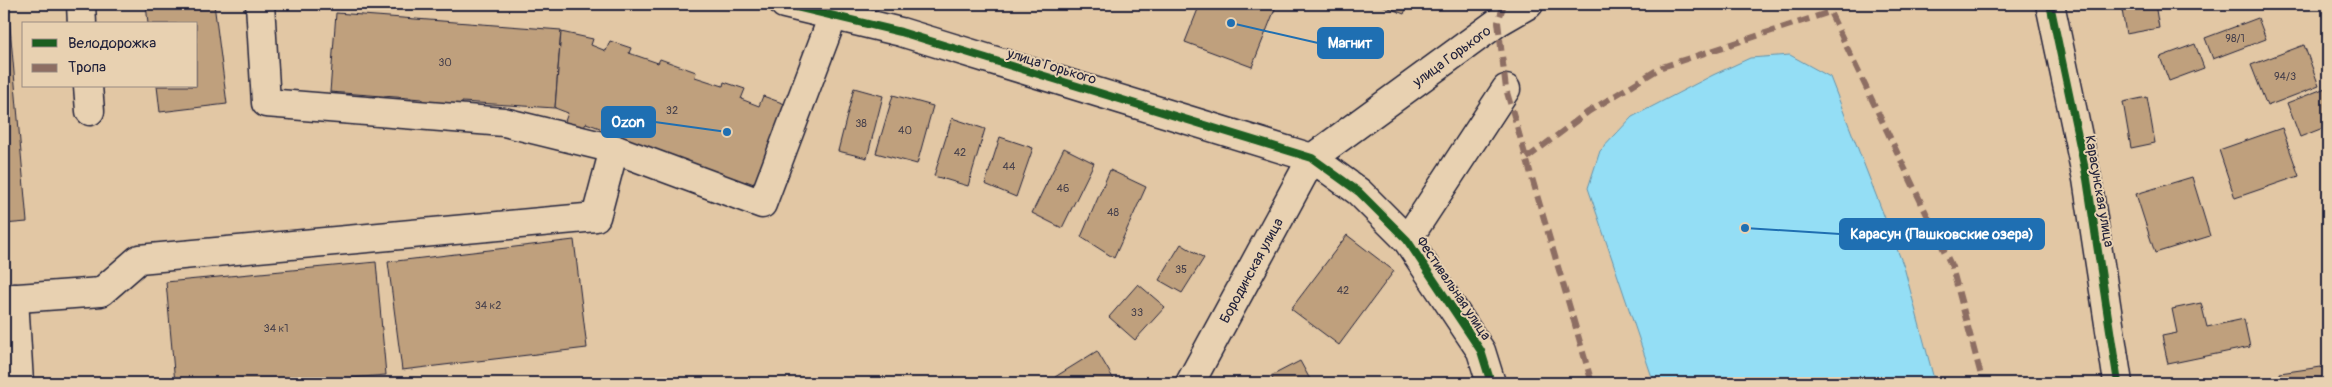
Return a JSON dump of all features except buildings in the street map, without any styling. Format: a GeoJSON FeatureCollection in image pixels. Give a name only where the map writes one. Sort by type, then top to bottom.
{"type":"FeatureCollection","features":[{"type":"Feature","properties":{"kind":"street"},"geometry":{"type":"LineString","coordinates":[[80,4],[82,22]]}},
{"type":"Feature","properties":{"kind":"street"},"geometry":{"type":"LineString","coordinates":[[260,4],[266,103],[504,122],[614,149],[762,204],[833,16]]}},
{"type":"Feature","properties":{"kind":"street","name":"улица Горького"},"geometry":{"type":"LineString","coordinates":[[784,4],[901,32],[1312,158],[1498,22],[1529,4]]}},
{"type":"Feature","properties":{"kind":"street","name":"Карасунская улица"},"geometry":{"type":"LineString","coordinates":[[2050,4],[2087,179],[2118,383]]}},
{"type":"Feature","properties":{"kind":"street"},"geometry":{"type":"LineString","coordinates":[[1407,240],[1506,90]]}},
{"type":"Feature","properties":{"kind":"street"},"geometry":{"type":"LineString","coordinates":[[19,383],[9,299],[101,292],[139,259],[596,217],[614,149]]}},
{"type":"Feature","properties":{"kind":"street","name":"Фестивальная улица"},"geometry":{"type":"LineString","coordinates":[[1312,158],[1359,192],[1407,240],[1481,351],[1491,383]]}},
{"type":"Feature","properties":{"kind":"street","name":"Бородинская улица"},"geometry":{"type":"LineString","coordinates":[[1190,383],[1312,158]]}},
{"type":"Feature","properties":{"kind":"water"},"geometry":{"type":"Polygon","coordinates":[[[1790,55],[1830,77],[1904,267],[1935,383],[1654,383],[1588,188],[1600,151],[1632,117],[1713,75],[1750,58],[1790,55]]]}},
{"type":"Feature","properties":{"kind":"marked path"},"geometry":{"type":"LineString","coordinates":[[1504,4],[1498,22],[1506,89],[1592,383]]}},
{"type":"Feature","properties":{"kind":"marked path"},"geometry":{"type":"LineString","coordinates":[[1527,158],[1588,112],[1662,67],[1830,12],[1952,267],[1983,383]]}},
{"type":"Feature","properties":{"kind":"cycle path"},"geometry":{"type":"LineString","coordinates":[[784,4],[901,32],[1312,158],[1359,192],[1407,240],[1481,351],[1491,383]]}},
{"type":"Feature","properties":{"kind":"cycle path"},"geometry":{"type":"LineString","coordinates":[[2050,4],[2087,179],[2118,383]]}},
{"type":"Feature","properties":{"kind":"place","name":"Магнит"},"geometry":{"type":"Point","coordinates":[1231,23]}},
{"type":"Feature","properties":{"kind":"place","name":"Ozon"},"geometry":{"type":"Point","coordinates":[727,132]}},
{"type":"Feature","properties":{"kind":"place","name":"Карасун (Пашковские озера)"},"geometry":{"type":"Point","coordinates":[1745,228]}}]}
